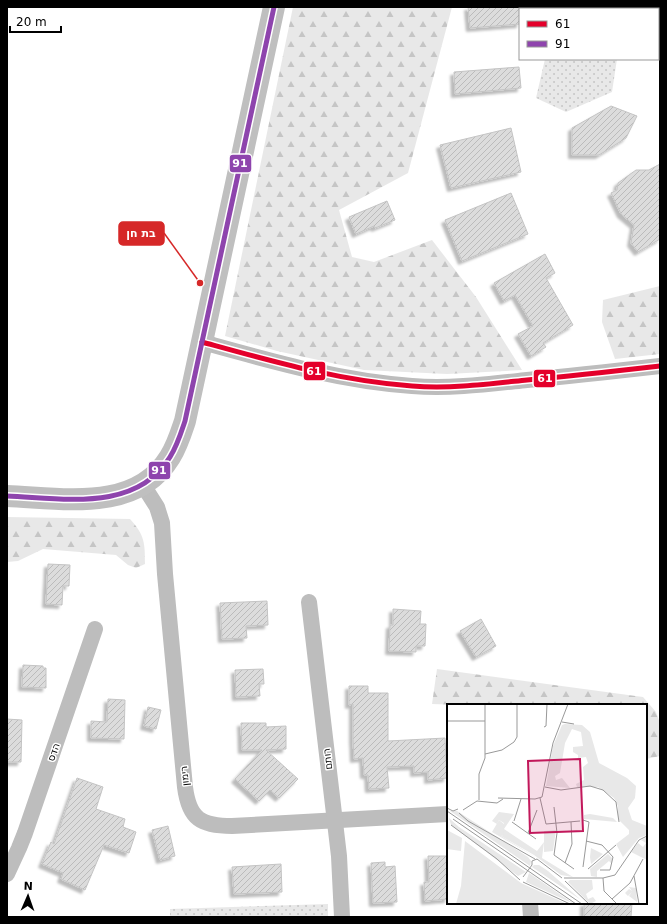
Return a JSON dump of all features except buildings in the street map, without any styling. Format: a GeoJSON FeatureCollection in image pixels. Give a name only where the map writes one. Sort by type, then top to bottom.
{"type":"FeatureCollection","features":[{"type":"Feature","properties":{"kind":"main road"},"geometry":{"type":"LineString","coordinates":[[7,496],[80,499],[118,495],[134,490],[143,484],[160,471],[170,457],[179,440],[185,421],[274,7]]}},
{"type":"Feature","properties":{"kind":"street"},"geometry":{"type":"LineString","coordinates":[[202,342],[306,370],[378,383],[414,386],[450,387],[486,385],[660,366]]}},
{"type":"Feature","properties":{"kind":"street","name":"רימון"},"geometry":{"type":"LineString","coordinates":[[143,484],[157,506],[162,523],[165,574],[185,787],[187,800],[191,811],[202,821],[220,826],[447,814]]}},
{"type":"Feature","properties":{"kind":"street","name":"רותם"},"geometry":{"type":"LineString","coordinates":[[309,602],[339,862],[342,917]]}},
{"type":"Feature","properties":{"kind":"street","name":"הדס"},"geometry":{"type":"LineString","coordinates":[[7,874],[20,848],[95,629]]}},
{"type":"Feature","properties":{"kind":"street"},"geometry":{"type":"LineString","coordinates":[[530,904],[530,917]]}},
{"type":"Feature","properties":{"kind":"green space"},"geometry":{"type":"Polygon","coordinates":[[[293,7],[452,7],[408,173],[339,210],[352,257],[374,262],[432,240],[476,297],[522,370],[447,374],[364,370],[277,351],[225,336],[293,7]]]}},
{"type":"Feature","properties":{"kind":"green space"},"geometry":{"type":"Polygon","coordinates":[[[545,60],[617,60],[612,92],[566,112],[536,98],[545,60]]]}},
{"type":"Feature","properties":{"kind":"green space"},"geometry":{"type":"Polygon","coordinates":[[[660,286],[660,354],[615,359],[602,322],[603,300],[660,286]]]}},
{"type":"Feature","properties":{"kind":"green space"},"geometry":{"type":"Polygon","coordinates":[[[7,517],[130,519],[139,530],[143,540],[145,564],[136,568],[128,565],[116,555],[43,549],[18,561],[7,562],[7,517]]]}},
{"type":"Feature","properties":{"kind":"green space"},"geometry":{"type":"Polygon","coordinates":[[[437,669],[643,697],[656,712],[660,723],[660,756],[647,759],[647,704],[432,704],[437,669]]]}},
{"type":"Feature","properties":{"kind":"green space"},"geometry":{"type":"Polygon","coordinates":[[[328,904],[328,917],[170,917],[170,909],[328,904]]]}},
{"type":"Feature","properties":{"kind":"transit line","name":"91"},"geometry":{"type":"LineString","coordinates":[[7,496],[74,499],[96,498],[118,494],[138,487],[155,475],[170,457],[179,439],[185,421],[274,7]]}},
{"type":"Feature","properties":{"kind":"transit line","name":"61"},"geometry":{"type":"LineString","coordinates":[[202,342],[332,375],[359,380],[427,387],[484,384],[660,366]]}},
{"type":"Feature","properties":{"kind":"place","name":"בת חן"},"geometry":{"type":"Point","coordinates":[200,283]}}]}
